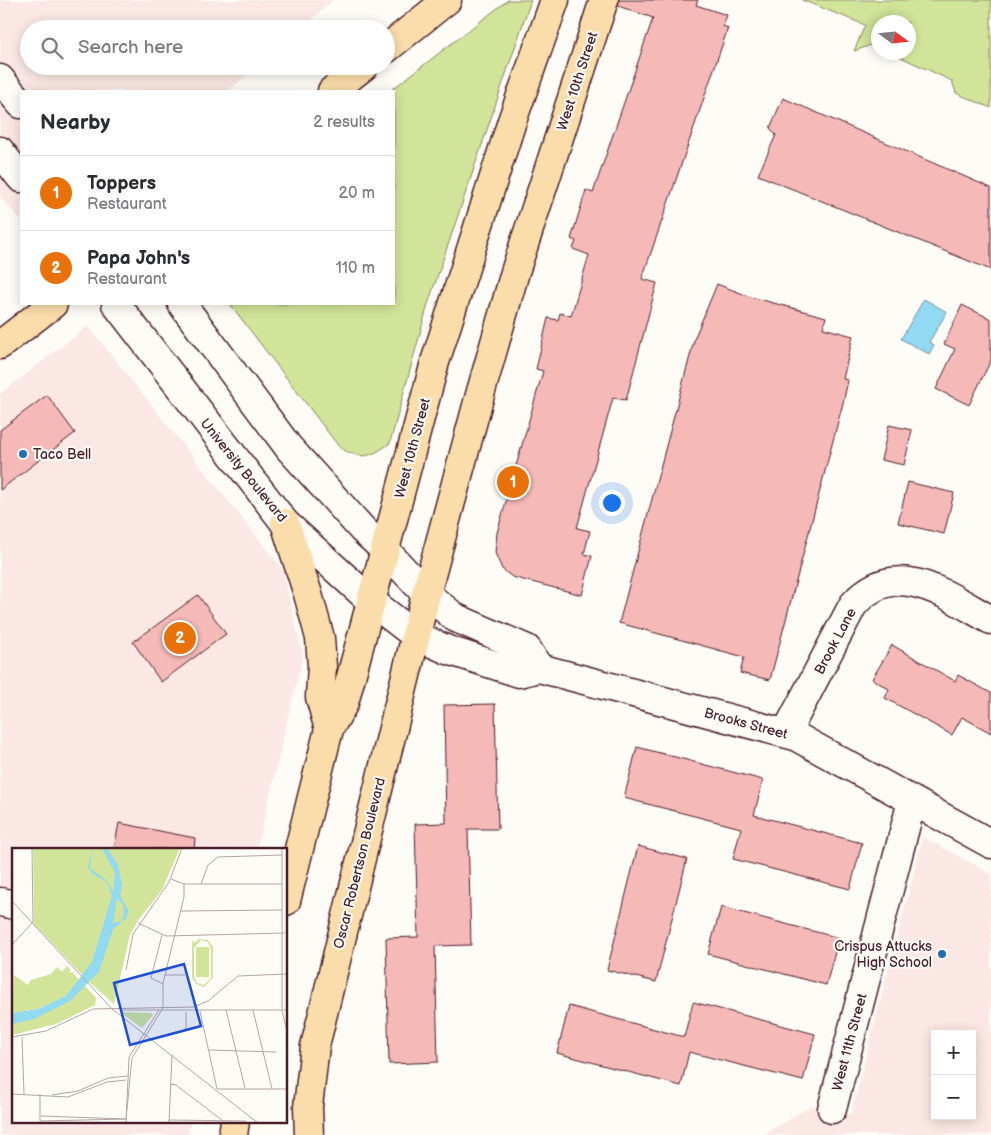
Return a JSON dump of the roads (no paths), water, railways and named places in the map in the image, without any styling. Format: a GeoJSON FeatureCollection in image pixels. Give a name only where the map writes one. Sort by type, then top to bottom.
{"type":"FeatureCollection","features":[{"type":"Feature","properties":{"kind":"main road"},"geometry":{"type":"LineString","coordinates":[[395,42],[447,0]]}},
{"type":"Feature","properties":{"kind":"main road","name":"West 10th Street"},"geometry":{"type":"LineString","coordinates":[[288,892],[329,729],[344,703],[435,362],[512,121],[555,0]]}},
{"type":"Feature","properties":{"kind":"main road","name":"West 10th Street"},"geometry":{"type":"LineString","coordinates":[[426,594],[515,272],[604,0]]}},
{"type":"Feature","properties":{"kind":"main road"},"geometry":{"type":"LineString","coordinates":[[333,90],[352,75]]}},
{"type":"Feature","properties":{"kind":"main road"},"geometry":{"type":"LineString","coordinates":[[0,345],[52,305]]}},
{"type":"Feature","properties":{"kind":"main road"},"geometry":{"type":"LineString","coordinates":[[284,523],[308,594],[320,638],[322,666],[320,698],[329,729]]}},
{"type":"Feature","properties":{"kind":"main road","name":"Oscar Robertson Boulevard"},"geometry":{"type":"LineString","coordinates":[[309,1135],[308,1107],[315,1046],[426,594]]}},
{"type":"Feature","properties":{"kind":"main road"},"geometry":{"type":"LineString","coordinates":[[233,1135],[235,1122]]}},
{"type":"Feature","properties":{"kind":"street"},"geometry":{"type":"LineString","coordinates":[[0,79],[20,103]]}},
{"type":"Feature","properties":{"kind":"street"},"geometry":{"type":"LineString","coordinates":[[0,151],[20,177]]}},
{"type":"Feature","properties":{"kind":"street","name":"University Boulevard"},"geometry":{"type":"LineString","coordinates":[[117,305],[284,523],[372,602],[416,636]]}},
{"type":"Feature","properties":{"kind":"street"},"geometry":{"type":"LineString","coordinates":[[183,305],[289,448],[363,530],[386,551],[426,594],[456,618],[527,649],[539,668]]}},
{"type":"Feature","properties":{"kind":"street","name":"Brook Lane"},"geometry":{"type":"LineString","coordinates":[[786,733],[853,605],[859,598],[876,587],[904,581],[923,584],[991,620]]}},
{"type":"Feature","properties":{"kind":"street","name":"Brooks Street"},"geometry":{"type":"LineString","coordinates":[[416,636],[457,654],[520,673],[539,668],[786,733],[991,844]]}},
{"type":"Feature","properties":{"kind":"street","name":"West 11th Street"},"geometry":{"type":"LineString","coordinates":[[832,1109],[912,801]]}},
{"type":"Feature","properties":{"kind":"water"},"geometry":{"type":"Polygon","coordinates":[[[924,299],[947,312],[929,342],[934,345],[929,354],[901,339],[924,299]]]}},
{"type":"Feature","properties":{"kind":"place","name":"Taco Bell"},"geometry":{"type":"Point","coordinates":[23,454]}},
{"type":"Feature","properties":{"kind":"place","name":"Toppers"},"geometry":{"type":"Point","coordinates":[513,482]}},
{"type":"Feature","properties":{"kind":"place","name":"Papa John's"},"geometry":{"type":"Point","coordinates":[180,638]}},
{"type":"Feature","properties":{"kind":"place","name":"Crispus Attucks High School"},"geometry":{"type":"Point","coordinates":[942,954]}}]}
